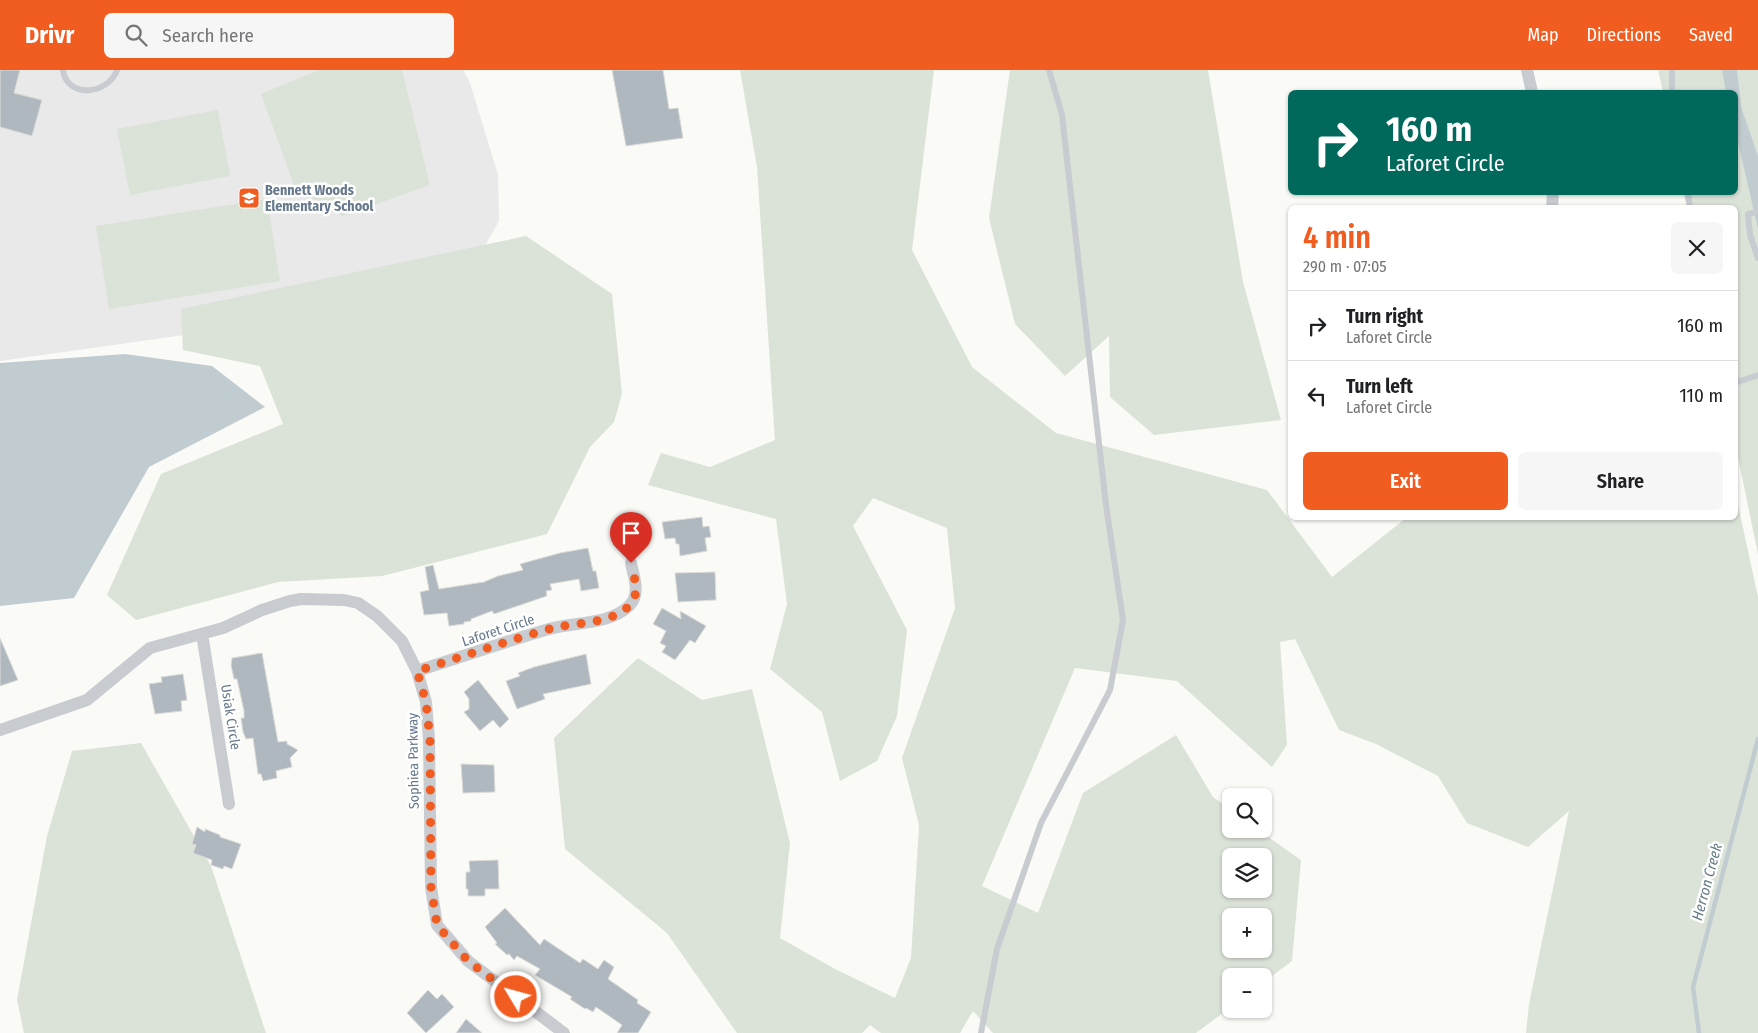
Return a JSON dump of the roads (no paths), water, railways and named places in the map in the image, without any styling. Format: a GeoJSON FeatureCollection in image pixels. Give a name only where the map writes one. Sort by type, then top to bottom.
{"type":"FeatureCollection","features":[{"type":"Feature","properties":{"kind":"street"},"geometry":{"type":"LineString","coordinates":[[1527,70],[1532,90]]}},
{"type":"Feature","properties":{"kind":"street","name":"Laforet Circle"},"geometry":{"type":"LineString","coordinates":[[417,671],[548,629],[619,614],[630,605],[636,596],[636,585],[631,563]]}},
{"type":"Feature","properties":{"kind":"street","name":"Sophiea Parkway"},"geometry":{"type":"LineString","coordinates":[[0,730],[87,700],[150,648],[223,628],[262,610],[290,601],[301,599],[344,600],[358,603],[384,622],[402,640],[417,671],[426,702],[430,739],[431,887],[437,925],[468,961],[564,1033]]}},
{"type":"Feature","properties":{"kind":"street","name":"Usiak Circle"},"geometry":{"type":"LineString","coordinates":[[202,634],[229,804]]}},
{"type":"Feature","properties":{"kind":"lane"},"geometry":{"type":"LineString","coordinates":[[63,70],[63,74],[72,85],[90,91],[104,87],[111,81],[117,70]]}},
{"type":"Feature","properties":{"kind":"lane"},"geometry":{"type":"LineString","coordinates":[[981,1033],[997,949],[1034,841],[1041,823],[1110,690],[1123,620],[1106,505],[1062,115],[1049,70]]}},
{"type":"Feature","properties":{"kind":"lane"},"geometry":{"type":"LineString","coordinates":[[1672,70],[1672,90]]}},
{"type":"Feature","properties":{"kind":"lane"},"geometry":{"type":"LineString","coordinates":[[1755,212],[1748,214],[1748,224],[1758,258]]}},
{"type":"Feature","properties":{"kind":"lane"},"geometry":{"type":"LineString","coordinates":[[1738,382],[1758,375]]}},
{"type":"Feature","properties":{"kind":"waterway","name":"Herron Creek"},"geometry":{"type":"LineString","coordinates":[[1699,1033],[1693,987],[1758,739]]}},
{"type":"Feature","properties":{"kind":"place","name":"Bennett Woods Elementary School"},"geometry":{"type":"Point","coordinates":[249,198]}}]}
